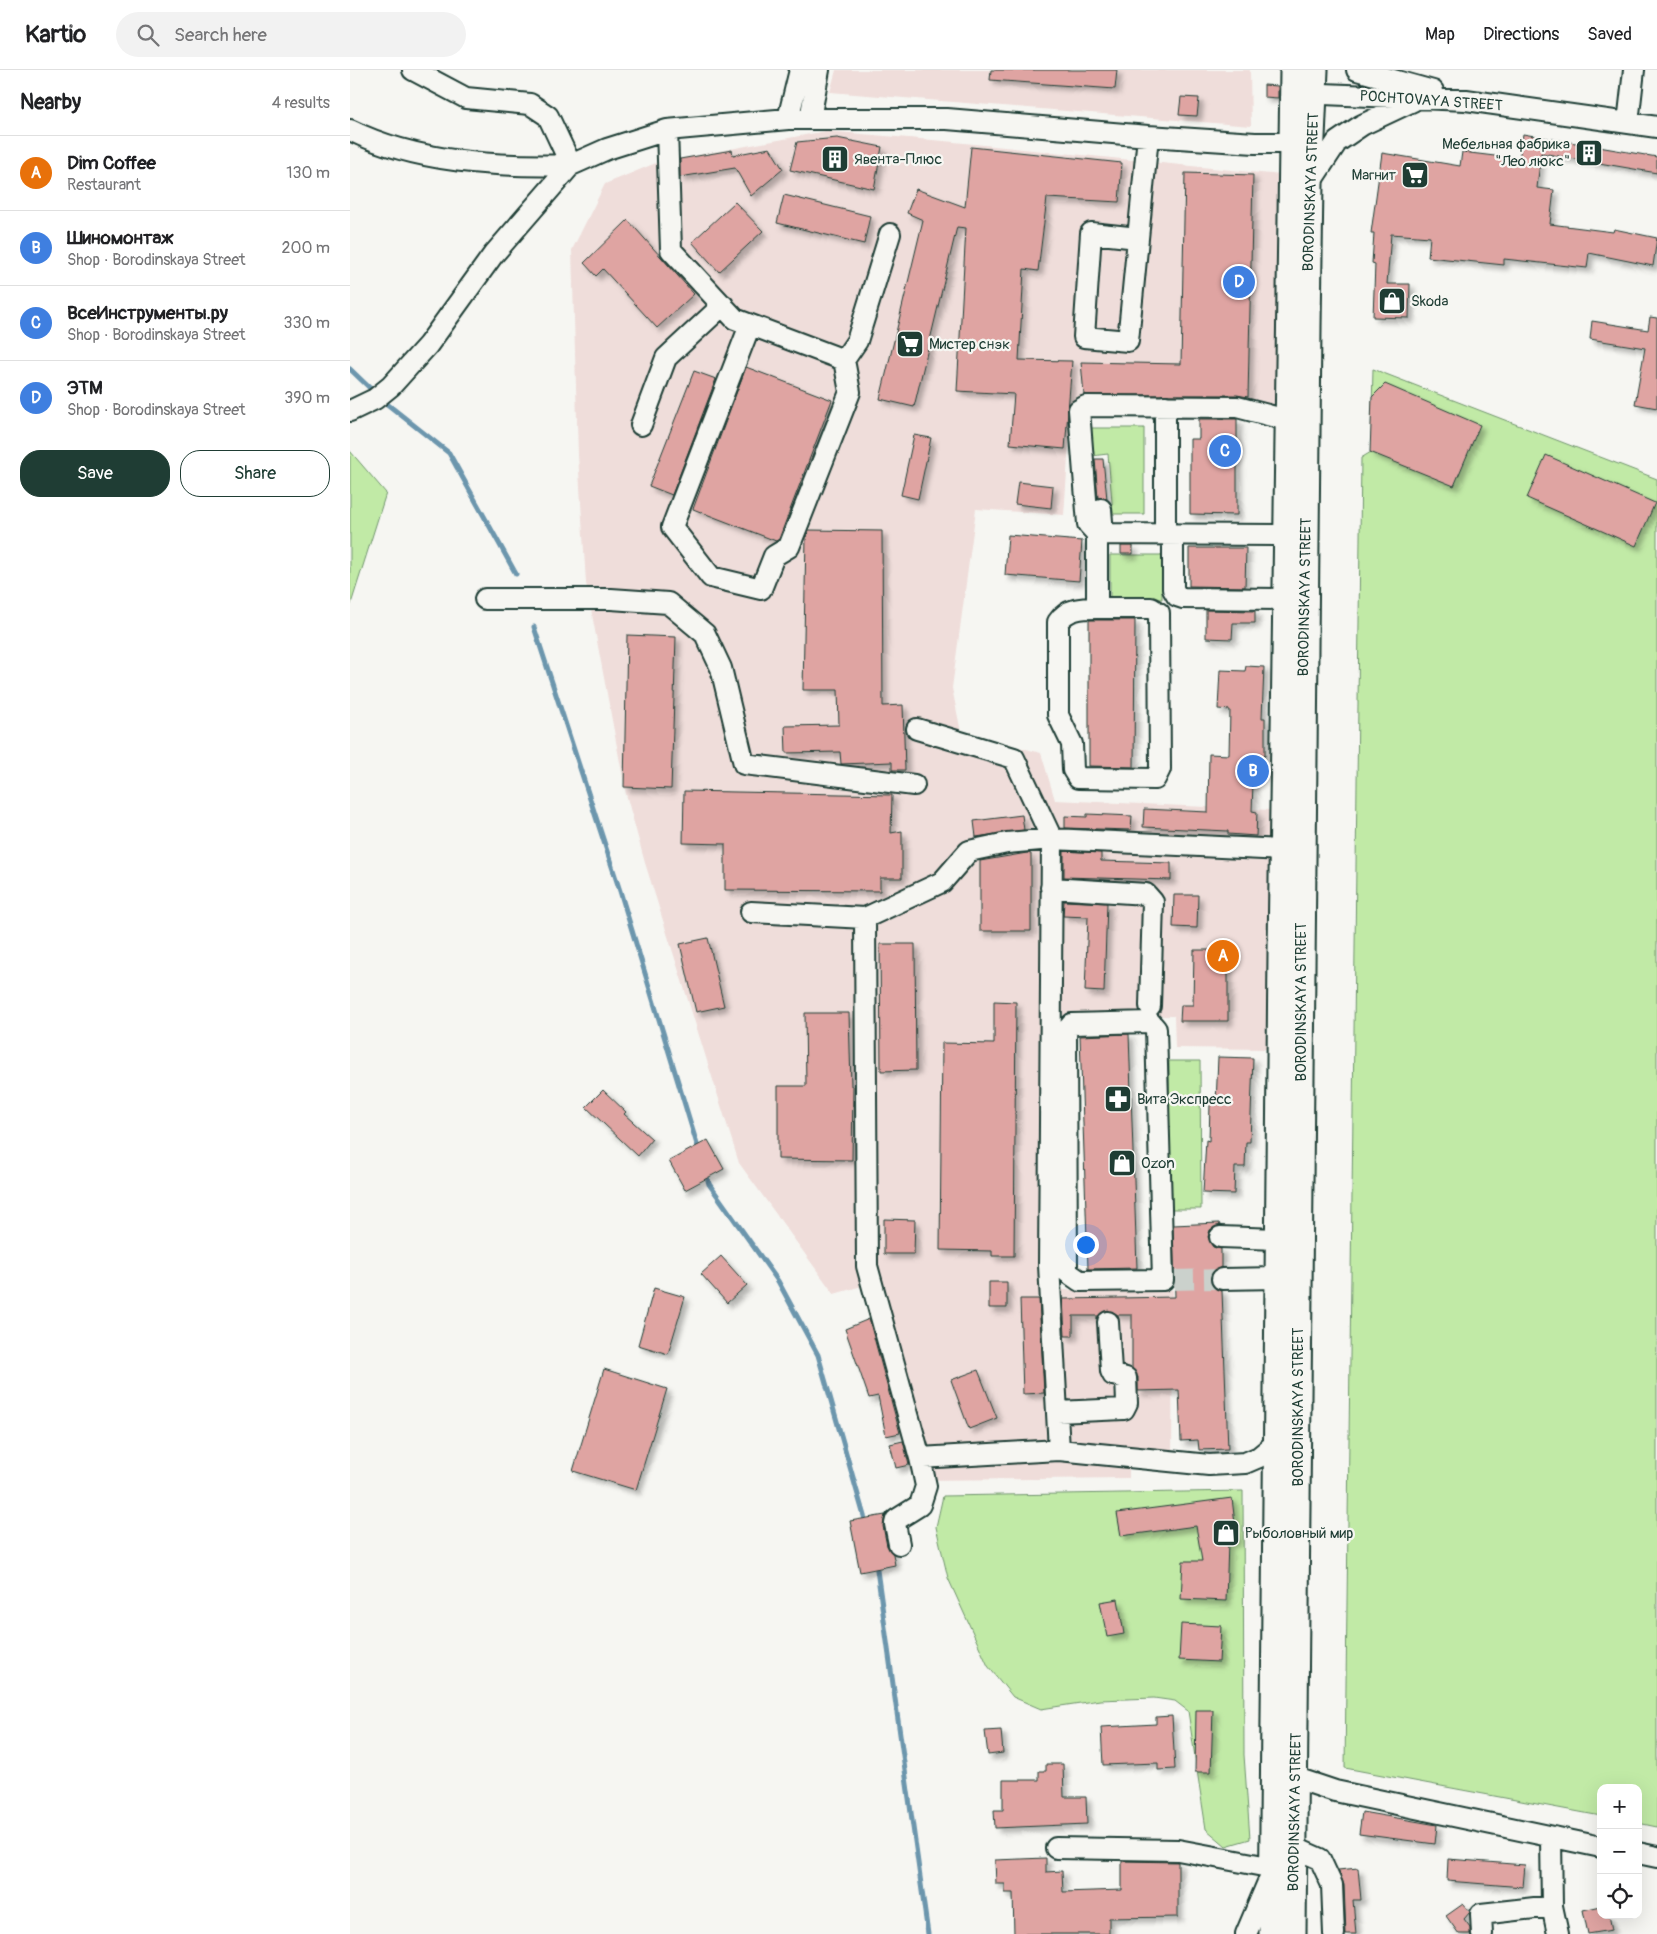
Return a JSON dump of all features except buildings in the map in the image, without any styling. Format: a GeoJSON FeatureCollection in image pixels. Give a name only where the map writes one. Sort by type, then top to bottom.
{"type":"FeatureCollection","features":[{"type":"Feature","properties":{"kind":"main road","name":"BORODINSKAYA STREET"},"geometry":{"type":"LineString","coordinates":[[1272,1934],[1287,420],[1304,82]]}},
{"type":"Feature","properties":{"kind":"main road","name":"BORODINSKAYA STREET"},"geometry":{"type":"LineString","coordinates":[[1293,1934],[1310,183],[1302,143]]}},
{"type":"Feature","properties":{"kind":"street"},"geometry":{"type":"LineString","coordinates":[[413,70],[466,98],[530,104],[548,116],[571,165]]}},
{"type":"Feature","properties":{"kind":"street"},"geometry":{"type":"LineString","coordinates":[[788,119],[800,70]]}},
{"type":"Feature","properties":{"kind":"street"},"geometry":{"type":"LineString","coordinates":[[810,119],[819,70]]}},
{"type":"Feature","properties":{"kind":"street"},"geometry":{"type":"LineString","coordinates":[[1357,70],[1466,100]]}},
{"type":"Feature","properties":{"kind":"street"},"geometry":{"type":"LineString","coordinates":[[1628,122],[1634,70]]}},
{"type":"Feature","properties":{"kind":"street","name":"POCHTOVAYA STREET"},"geometry":{"type":"LineString","coordinates":[[1304,82],[1418,99],[1466,100],[1657,127]]}},
{"type":"Feature","properties":{"kind":"street"},"geometry":{"type":"LineString","coordinates":[[1310,183],[1337,142],[1362,125],[1418,99]]}},
{"type":"Feature","properties":{"kind":"street"},"geometry":{"type":"LineString","coordinates":[[350,130],[365,138],[432,156],[521,167],[571,165],[607,149],[667,130],[788,119],[947,119],[1148,136],[1255,143],[1302,143]]}},
{"type":"Feature","properties":{"kind":"street"},"geometry":{"type":"LineString","coordinates":[[667,130],[671,250],[735,319],[844,360]]}},
{"type":"Feature","properties":{"kind":"street"},"geometry":{"type":"LineString","coordinates":[[1138,238],[1091,234],[1084,337],[1128,341],[1148,136]]}},
{"type":"Feature","properties":{"kind":"street"},"geometry":{"type":"LineString","coordinates":[[350,411],[375,399],[391,386],[428,345],[493,255],[571,165]]}},
{"type":"Feature","properties":{"kind":"street"},"geometry":{"type":"LineString","coordinates":[[750,325],[672,527],[711,578],[761,589],[774,556],[789,547],[850,392],[844,360],[856,341],[890,234]]}},
{"type":"Feature","properties":{"kind":"street"},"geometry":{"type":"LineString","coordinates":[[640,425],[666,358],[723,305]]}},
{"type":"Feature","properties":{"kind":"street"},"geometry":{"type":"LineString","coordinates":[[1286,535],[1100,534],[1088,524],[1079,410],[1086,406],[1237,407],[1287,420]]}},
{"type":"Feature","properties":{"kind":"street"},"geometry":{"type":"LineString","coordinates":[[1165,406],[1169,534],[1173,589],[1177,596],[1183,598],[1285,599]]}},
{"type":"Feature","properties":{"kind":"street"},"geometry":{"type":"LineString","coordinates":[[1097,608],[1101,509]]}},
{"type":"Feature","properties":{"kind":"street"},"geometry":{"type":"LineString","coordinates":[[485,599],[611,598],[668,603],[706,634],[721,668],[744,764],[914,785]]}},
{"type":"Feature","properties":{"kind":"street"},"geometry":{"type":"LineString","coordinates":[[1077,608],[1097,608],[1151,608],[1159,613],[1160,769],[1155,779],[1084,780],[1078,778],[1072,770],[1072,744],[1058,715],[1058,622],[1063,616],[1077,608]]}},
{"type":"Feature","properties":{"kind":"street"},"geometry":{"type":"LineString","coordinates":[[917,729],[1014,758],[1052,839],[1048,1264],[1059,1450]]}},
{"type":"Feature","properties":{"kind":"street"},"geometry":{"type":"LineString","coordinates":[[751,912],[865,918],[942,882],[969,851],[1008,844],[1052,839],[1282,850]]}},
{"type":"Feature","properties":{"kind":"street"},"geometry":{"type":"LineString","coordinates":[[1051,888],[1146,894],[1153,902],[1150,1006]]}},
{"type":"Feature","properties":{"kind":"street"},"geometry":{"type":"LineString","coordinates":[[865,918],[867,1266],[926,1486],[920,1505],[896,1520],[899,1544]]}},
{"type":"Feature","properties":{"kind":"street"},"geometry":{"type":"LineString","coordinates":[[1150,1022],[1156,1029],[1168,1280],[1080,1281],[1067,1272],[1066,1031],[1072,1024],[1150,1022]]}},
{"type":"Feature","properties":{"kind":"street"},"geometry":{"type":"LineString","coordinates":[[1220,1237],[1278,1239]]}},
{"type":"Feature","properties":{"kind":"street"},"geometry":{"type":"LineString","coordinates":[[1222,1279],[1278,1278]]}},
{"type":"Feature","properties":{"kind":"street"},"geometry":{"type":"LineString","coordinates":[[1057,1412],[1124,1409],[1127,1403],[1126,1378],[1113,1375],[1110,1372],[1108,1322]]}},
{"type":"Feature","properties":{"kind":"street"},"geometry":{"type":"LineString","coordinates":[[920,1458],[1059,1450],[1209,1465],[1245,1463],[1259,1457],[1276,1443]]}},
{"type":"Feature","properties":{"kind":"street"},"geometry":{"type":"LineString","coordinates":[[1296,1778],[1335,1791],[1551,1838],[1597,1845]]}},
{"type":"Feature","properties":{"kind":"street"},"geometry":{"type":"LineString","coordinates":[[1551,1838],[1552,1906],[1558,1934]]}},
{"type":"Feature","properties":{"kind":"street"},"geometry":{"type":"LineString","coordinates":[[1293,1847],[1320,1859],[1332,1885],[1334,1934]]}},
{"type":"Feature","properties":{"kind":"street"},"geometry":{"type":"LineString","coordinates":[[1056,1848],[1178,1850],[1274,1868],[1246,1934]]}},
{"type":"Feature","properties":{"kind":"street"},"geometry":{"type":"LineString","coordinates":[[1642,1854],[1657,1857]]}},
{"type":"Feature","properties":{"kind":"street"},"geometry":{"type":"LineString","coordinates":[[1482,1934],[1482,1914],[1552,1906]]}},
{"type":"Feature","properties":{"kind":"shaded area"},"geometry":{"type":"Polygon","coordinates":[[[836,70],[1250,70],[1251,126],[830,92],[836,70]]]}},
{"type":"Feature","properties":{"kind":"shaded area"},"geometry":{"type":"Polygon","coordinates":[[[826,131],[1281,175],[1275,408],[1235,403],[1072,400],[1064,515],[976,509],[952,688],[961,732],[1041,753],[1055,800],[1271,810],[1268,1049],[1175,1048],[1174,1016],[1044,1015],[1041,1290],[1173,1290],[1172,1468],[1129,1469],[1129,1478],[922,1480],[862,1286],[834,1294],[739,1163],[645,863],[626,794],[586,583],[578,455],[572,250],[605,184],[656,163],[826,131]]]}},
{"type":"Feature","properties":{"kind":"green space"},"geometry":{"type":"Polygon","coordinates":[[[1373,369],[1657,479],[1657,1827],[1642,1824],[1642,1784],[1597,1784],[1597,1815],[1345,1768],[1361,458],[1371,452],[1373,369]]]}},
{"type":"Feature","properties":{"kind":"green space"},"geometry":{"type":"Polygon","coordinates":[[[1089,428],[1144,428],[1144,514],[1113,514],[1108,454],[1091,456],[1089,428]]]}},
{"type":"Feature","properties":{"kind":"green space"},"geometry":{"type":"Polygon","coordinates":[[[350,451],[386,493],[350,607],[350,451]]]}},
{"type":"Feature","properties":{"kind":"green space"},"geometry":{"type":"Polygon","coordinates":[[[1110,555],[1162,555],[1162,599],[1110,598],[1110,555]]]}},
{"type":"Feature","properties":{"kind":"green space"},"geometry":{"type":"Polygon","coordinates":[[[1169,1061],[1200,1061],[1201,1209],[1170,1209],[1169,1061]]]}},
{"type":"Feature","properties":{"kind":"green space"},"geometry":{"type":"Polygon","coordinates":[[[1243,1491],[1244,1755],[1250,1839],[1226,1846],[1206,1829],[1188,1711],[1175,1701],[1154,1698],[1100,1700],[1041,1709],[1013,1697],[988,1666],[948,1578],[936,1527],[943,1496],[1243,1491]]]}},
{"type":"Feature","properties":{"kind":"waterway"},"geometry":{"type":"LineString","coordinates":[[350,369],[376,394]]}},
{"type":"Feature","properties":{"kind":"waterway"},"geometry":{"type":"LineString","coordinates":[[382,400],[449,453],[516,574]]}},
{"type":"Feature","properties":{"kind":"waterway"},"geometry":{"type":"LineString","coordinates":[[534,627],[620,891],[699,1151]]}},
{"type":"Feature","properties":{"kind":"waterway"},"geometry":{"type":"LineString","coordinates":[[706,1173],[709,1184],[778,1281],[818,1355],[866,1523]]}},
{"type":"Feature","properties":{"kind":"waterway"},"geometry":{"type":"LineString","coordinates":[[876,1563],[928,1934]]}},
{"type":"Feature","properties":{"kind":"tunnel"},"geometry":{"type":"LineString","coordinates":[[1174,1280],[1222,1279]]}},
{"type":"Feature","properties":{"kind":"place","name":"Мебельная фабрика \"Лео люкс\""},"geometry":{"type":"Point","coordinates":[1589,153]}},
{"type":"Feature","properties":{"kind":"place","name":"Явента-Плюс"},"geometry":{"type":"Point","coordinates":[835,159]}},
{"type":"Feature","properties":{"kind":"place","name":"Магнит"},"geometry":{"type":"Point","coordinates":[1415,175]}},
{"type":"Feature","properties":{"kind":"place","name":"ЭТМ"},"geometry":{"type":"Point","coordinates":[1239,282]}},
{"type":"Feature","properties":{"kind":"place","name":"Skoda"},"geometry":{"type":"Point","coordinates":[1392,301]}},
{"type":"Feature","properties":{"kind":"place","name":"Мистер снэк"},"geometry":{"type":"Point","coordinates":[910,344]}},
{"type":"Feature","properties":{"kind":"place","name":"ВсеИнструменты.ру"},"geometry":{"type":"Point","coordinates":[1225,451]}},
{"type":"Feature","properties":{"kind":"place","name":"Шиномонтаж"},"geometry":{"type":"Point","coordinates":[1253,771]}},
{"type":"Feature","properties":{"kind":"place","name":"Dim Coffee"},"geometry":{"type":"Point","coordinates":[1223,956]}},
{"type":"Feature","properties":{"kind":"place","name":"Вита Экспресс"},"geometry":{"type":"Point","coordinates":[1118,1099]}},
{"type":"Feature","properties":{"kind":"place","name":"Ozon"},"geometry":{"type":"Point","coordinates":[1122,1163]}},
{"type":"Feature","properties":{"kind":"place","name":"Рыболовный мир"},"geometry":{"type":"Point","coordinates":[1226,1533]}}]}
